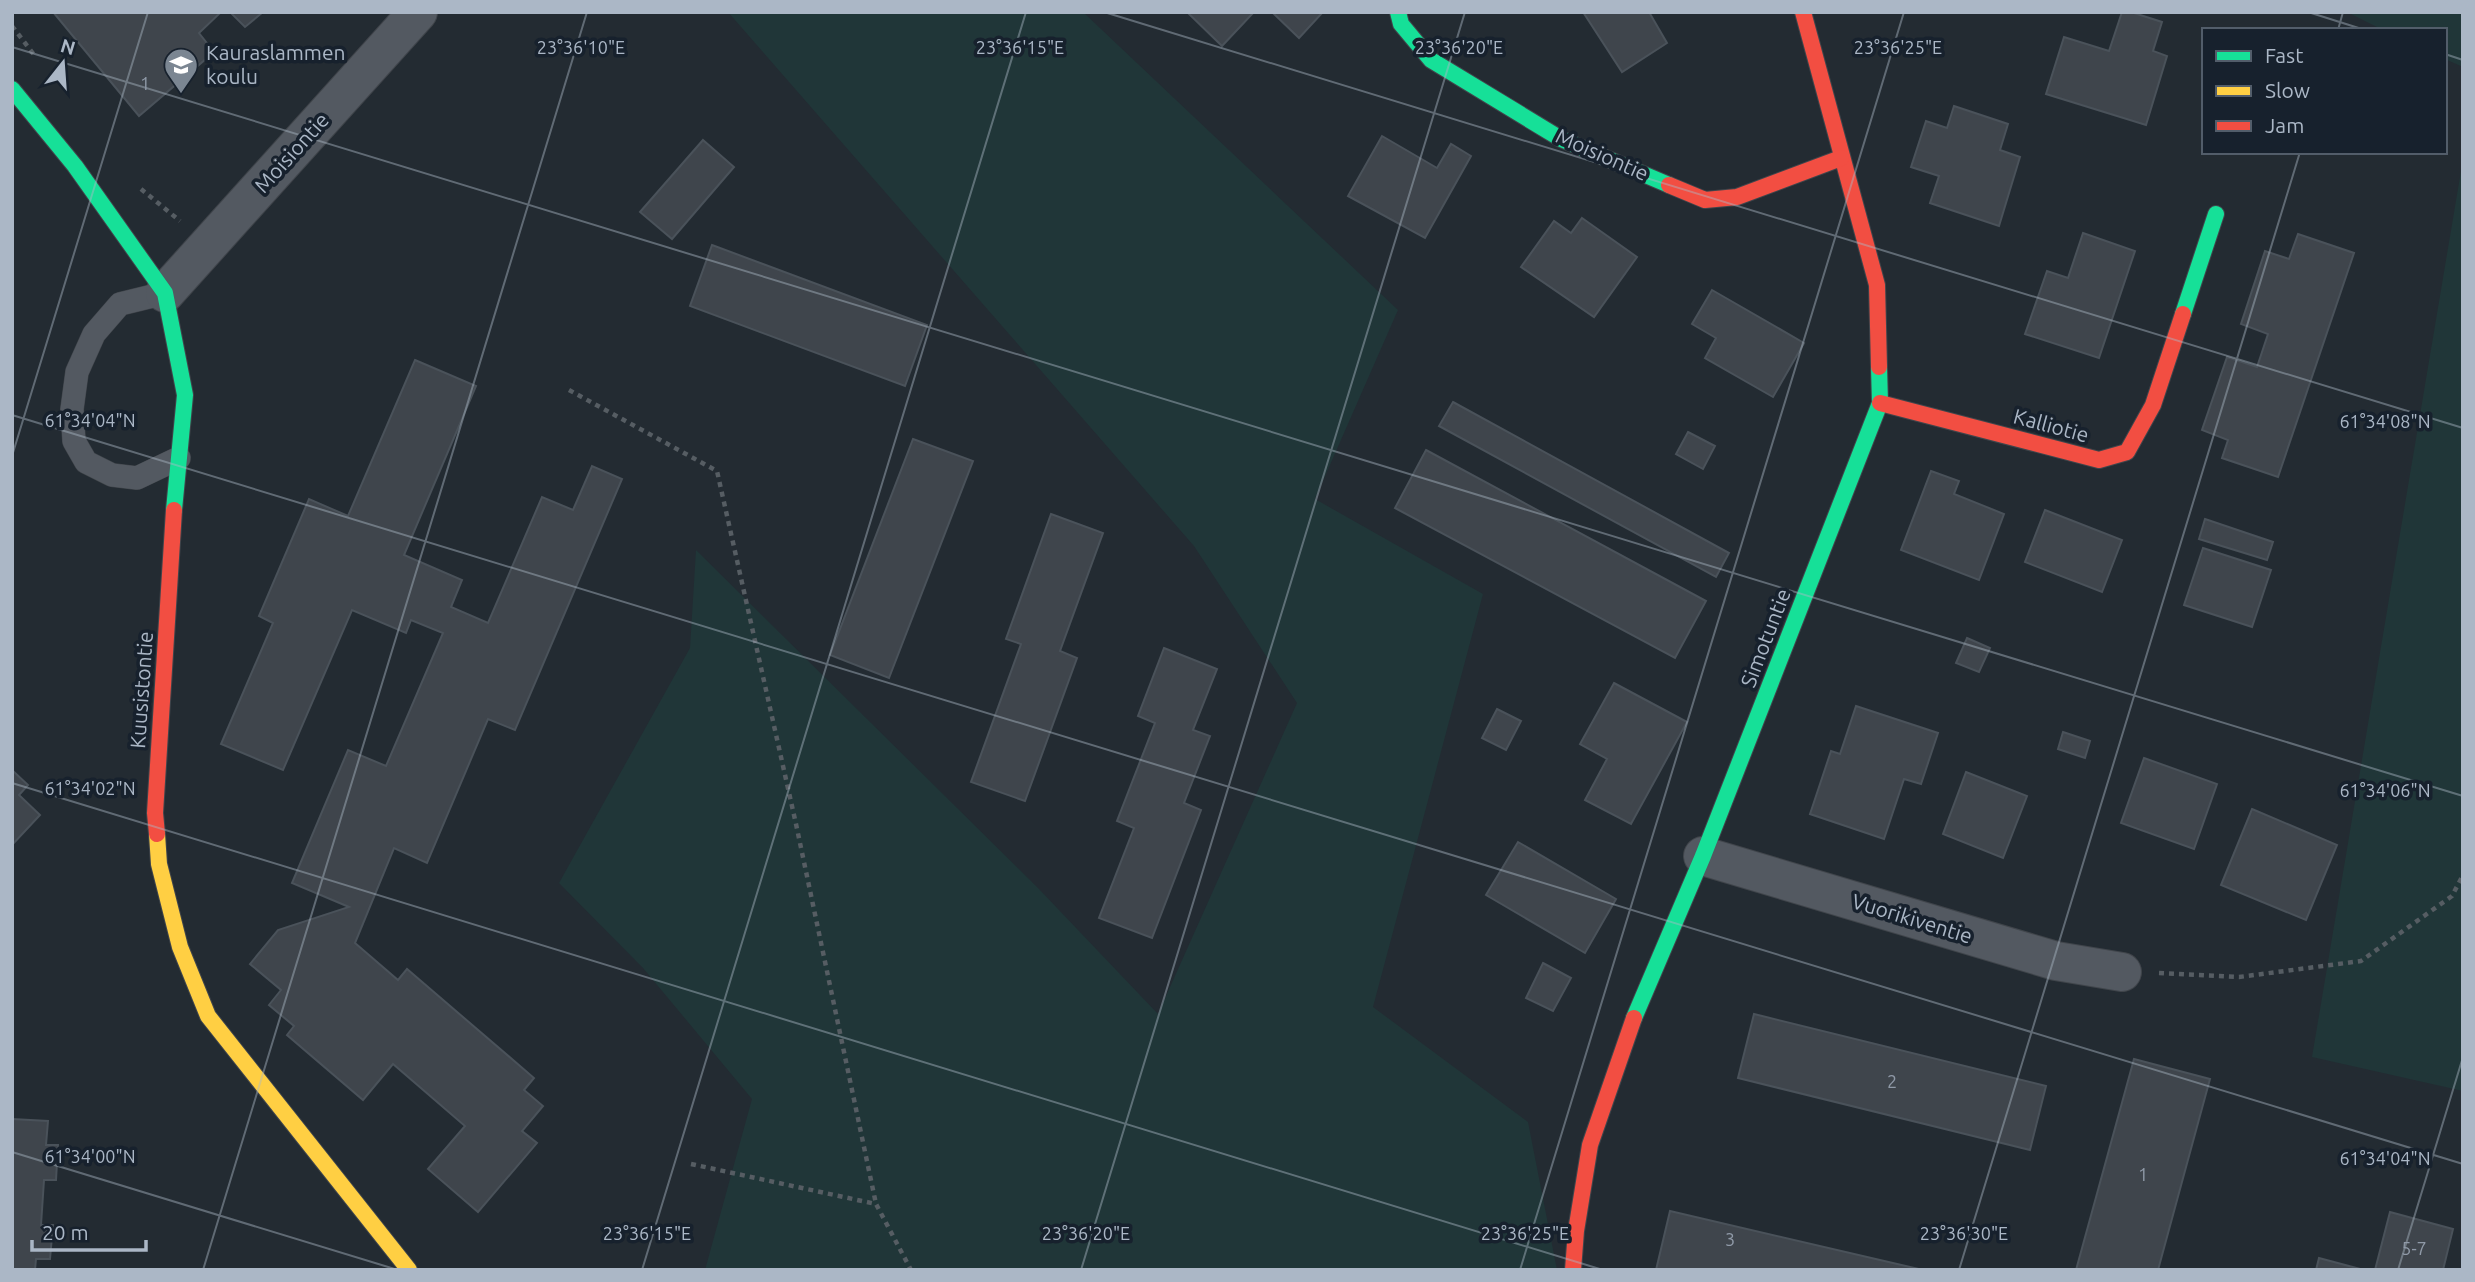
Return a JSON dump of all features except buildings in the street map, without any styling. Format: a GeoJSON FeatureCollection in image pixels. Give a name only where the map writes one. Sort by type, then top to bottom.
{"type":"FeatureCollection","features":[{"type":"Feature","properties":{"kind":"street","name":"Moisiontie"},"geometry":{"type":"LineString","coordinates":[[165,293],[418,12]]}},
{"type":"Feature","properties":{"kind":"street","name":"Moisiontie"},"geometry":{"type":"LineString","coordinates":[[1398,12],[1401,24],[1431,60],[1561,139],[1705,200],[1737,197],[1841,158]]}},
{"type":"Feature","properties":{"kind":"street","name":"Simotuntie"},"geometry":{"type":"LineString","coordinates":[[1573,1270],[1576,1231],[1590,1145],[1629,1030],[1703,856],[1880,403],[1877,285],[1802,12]]}},
{"type":"Feature","properties":{"kind":"street","name":"Kuusistontie"},"geometry":{"type":"LineString","coordinates":[[12,89],[75,166],[165,293],[185,395],[155,813],[159,864],[180,947],[208,1016],[409,1270]]}},
{"type":"Feature","properties":{"kind":"street","name":"Kalliotie"},"geometry":{"type":"LineString","coordinates":[[1880,403],[2099,460],[2126,452],[2153,405],[2216,214]]}},
{"type":"Feature","properties":{"kind":"street","name":"Vuorikiventie"},"geometry":{"type":"LineString","coordinates":[[1703,856],[2056,961],[2122,972]]}},
{"type":"Feature","properties":{"kind":"lane"},"geometry":{"type":"LineString","coordinates":[[165,293],[120,304],[94,334],[77,372],[72,409],[74,441],[86,462],[112,475],[137,478],[179,458]]}},
{"type":"Feature","properties":{"kind":"path"},"geometry":{"type":"LineString","coordinates":[[569,390],[717,471],[796,824],[876,1204],[911,1270]]}},
{"type":"Feature","properties":{"kind":"path"},"geometry":{"type":"LineString","coordinates":[[2122,972],[2239,976],[2361,961],[2452,897],[2463,875]]}},
{"type":"Feature","properties":{"kind":"path"},"geometry":{"type":"LineString","coordinates":[[691,1164],[876,1204]]}},
{"type":"Feature","properties":{"kind":"green space"},"geometry":{"type":"Polygon","coordinates":[[[728,12],[1083,12],[1398,310],[1315,499],[1483,594],[1373,1007],[1528,1122],[1557,1270],[705,1270],[752,1099],[643,968],[559,883],[690,648],[696,550],[1038,888],[1158,1014],[1297,703],[1194,546],[728,12]]]}},
{"type":"Feature","properties":{"kind":"green space"},"geometry":{"type":"Polygon","coordinates":[[[2347,12],[2463,12],[2463,67],[2447,60],[2447,28],[2379,28],[2347,12]]]}},
{"type":"Feature","properties":{"kind":"green space"},"geometry":{"type":"Polygon","coordinates":[[[2463,159],[2463,1091],[2312,1057],[2463,159]]]}},
{"type":"Feature","properties":{"kind":"traffic: fast"},"geometry":{"type":"LineString","coordinates":[[1398,12],[1401,24],[1431,60],[1561,139],[1669,185]]}},
{"type":"Feature","properties":{"kind":"traffic: fast"},"geometry":{"type":"LineString","coordinates":[[12,89],[75,166],[165,293],[185,395],[174,510]]}},
{"type":"Feature","properties":{"kind":"traffic: fast"},"geometry":{"type":"LineString","coordinates":[[2183,314],[2216,214]]}},
{"type":"Feature","properties":{"kind":"traffic: fast"},"geometry":{"type":"LineString","coordinates":[[1634,1018],[1703,856],[1880,403],[1879,367]]}},
{"type":"Feature","properties":{"kind":"traffic: slow"},"geometry":{"type":"LineString","coordinates":[[157,834],[159,864],[180,947],[208,1016],[409,1270]]}},
{"type":"Feature","properties":{"kind":"traffic: jam"},"geometry":{"type":"LineString","coordinates":[[1803,12],[1877,285],[1879,367]]}},
{"type":"Feature","properties":{"kind":"traffic: jam"},"geometry":{"type":"LineString","coordinates":[[1669,185],[1705,200],[1737,197],[1841,158]]}},
{"type":"Feature","properties":{"kind":"traffic: jam"},"geometry":{"type":"LineString","coordinates":[[1880,403],[2099,460],[2127,452],[2153,405],[2183,314]]}},
{"type":"Feature","properties":{"kind":"traffic: jam"},"geometry":{"type":"LineString","coordinates":[[157,834],[155,813],[174,510]]}},
{"type":"Feature","properties":{"kind":"traffic: jam"},"geometry":{"type":"LineString","coordinates":[[1573,1270],[1576,1231],[1590,1145],[1634,1018]]}},
{"type":"Feature","properties":{"kind":"place","name":"Kauraslammen koulu"},"geometry":{"type":"Point","coordinates":[181,95]}}]}
